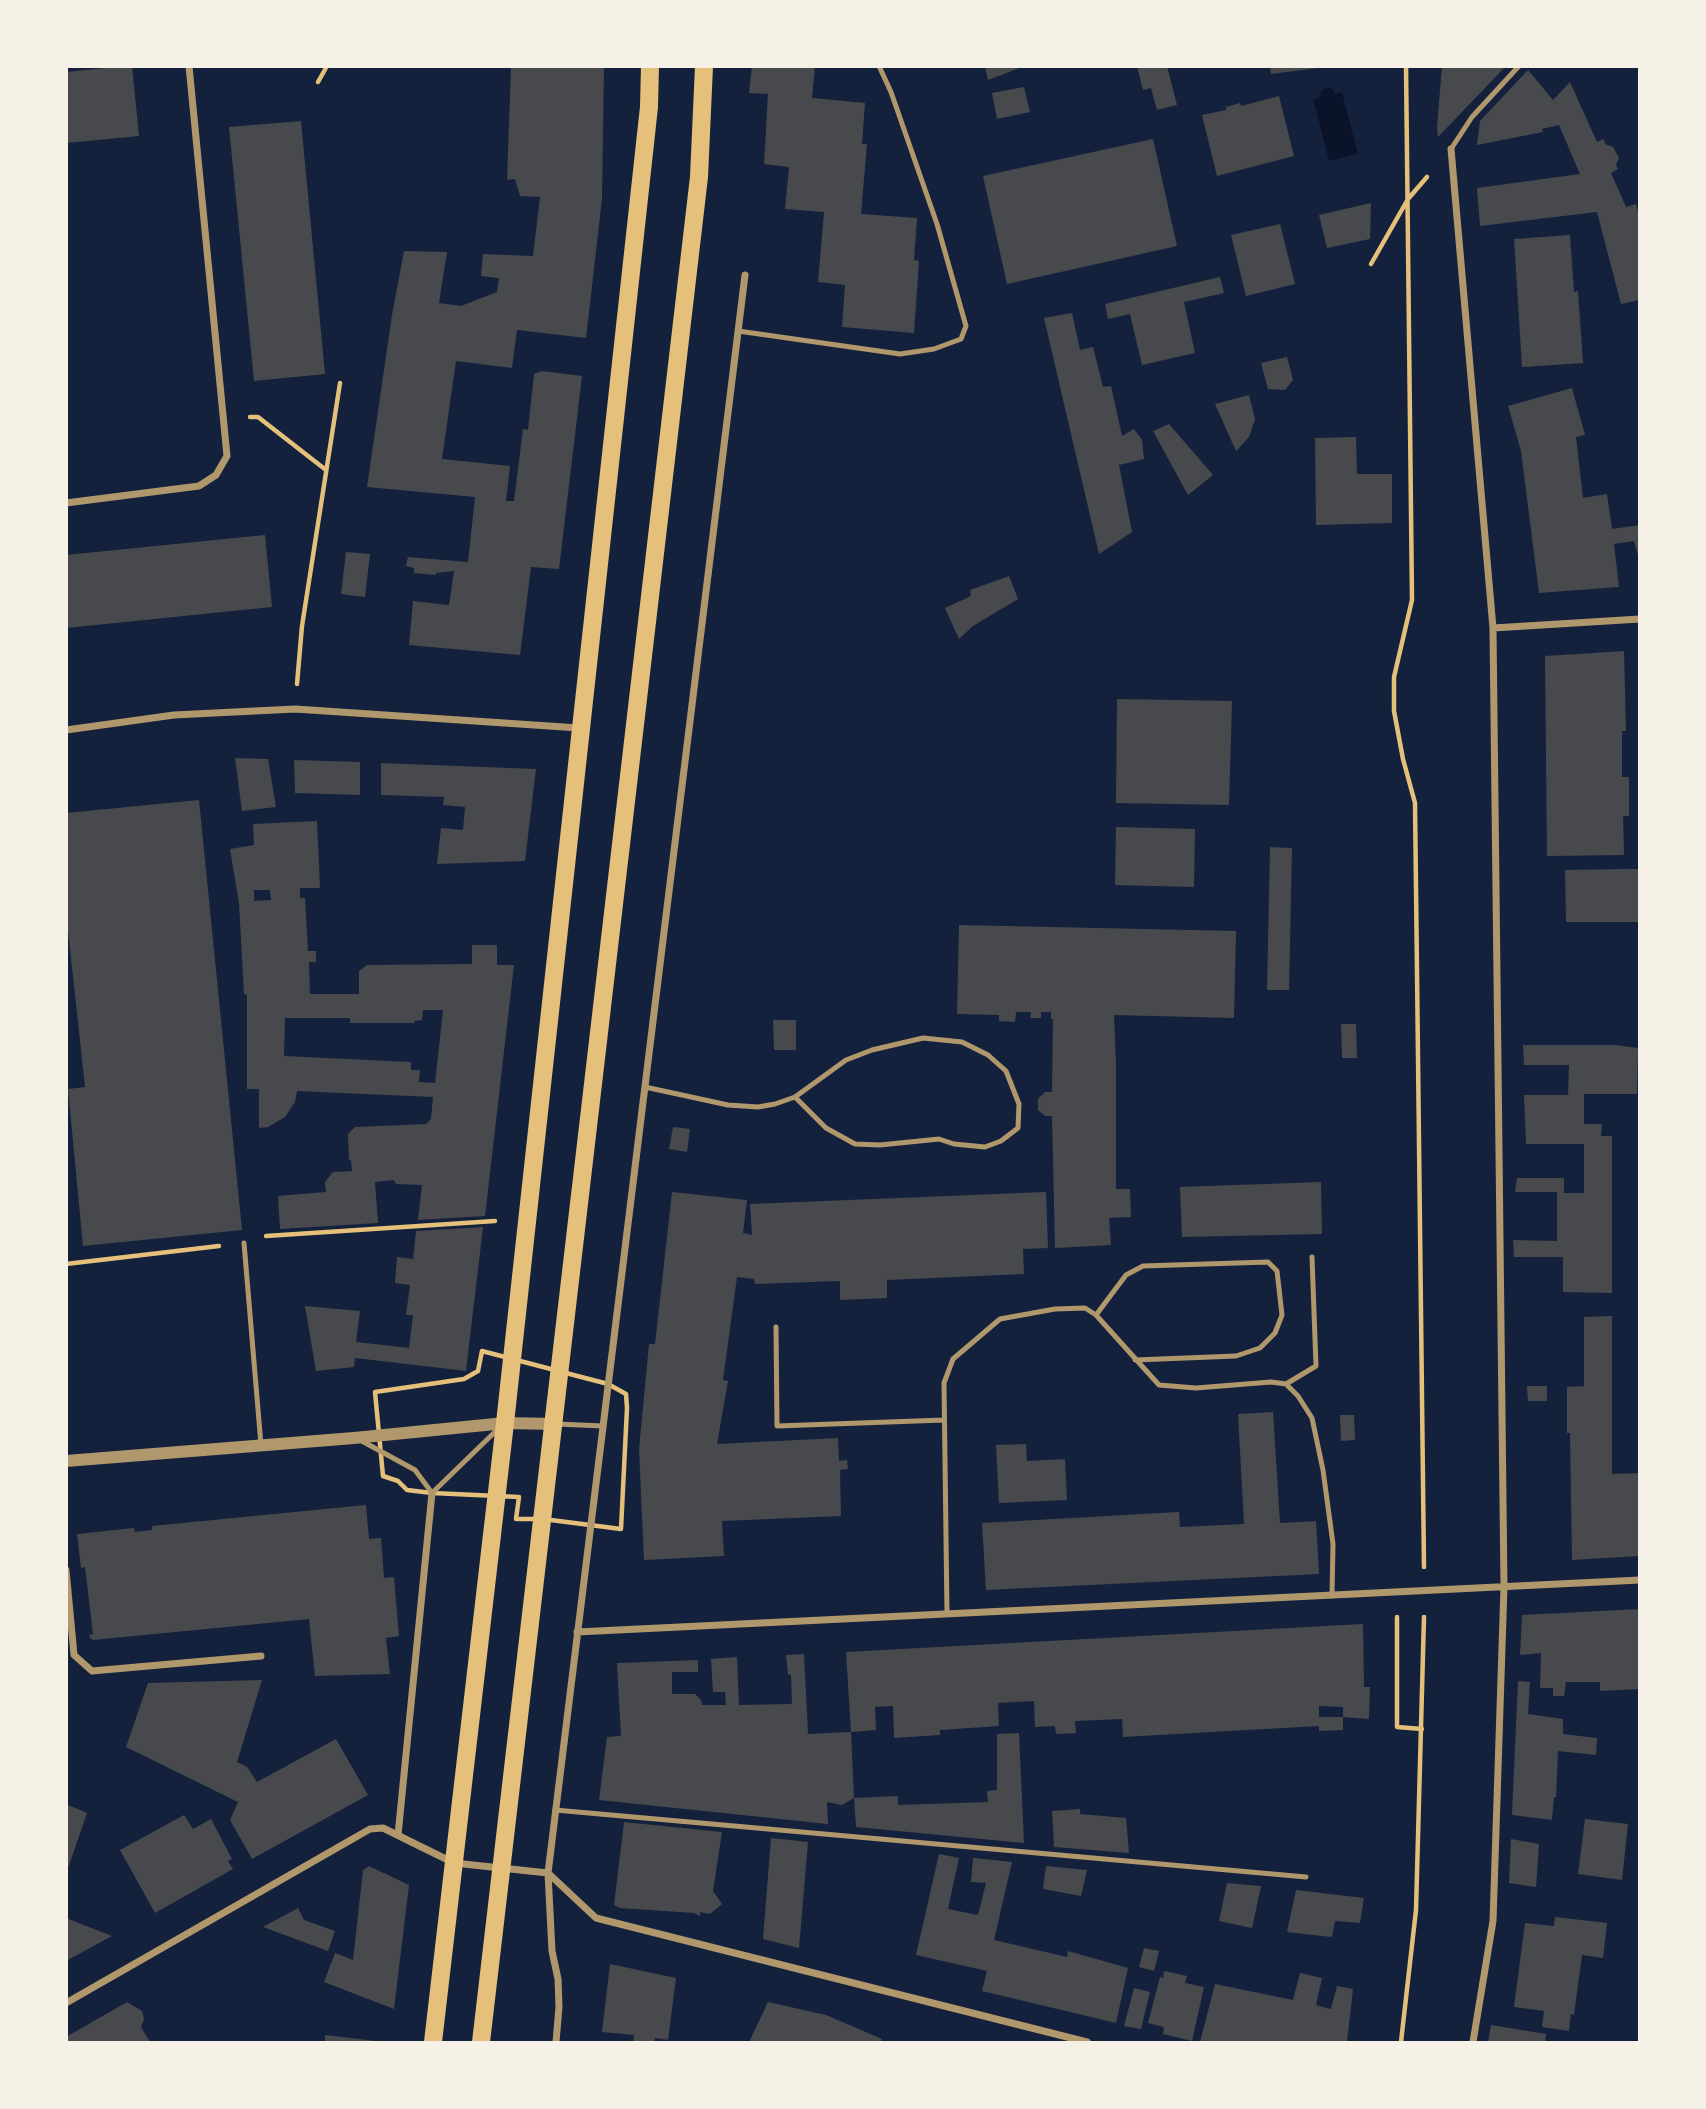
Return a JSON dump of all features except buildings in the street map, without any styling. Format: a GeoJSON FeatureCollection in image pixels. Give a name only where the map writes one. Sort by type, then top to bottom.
{"type":"FeatureCollection","features":[{"type":"Feature","properties":{"kind":"main road"},"geometry":{"type":"LineString","coordinates":[[433,2042],[505,1423],[649,107],[650,66]]}},
{"type":"Feature","properties":{"kind":"main road"},"geometry":{"type":"LineString","coordinates":[[481,2042],[699,177],[704,66]]}},
{"type":"Feature","properties":{"kind":"street"},"geometry":{"type":"LineString","coordinates":[[66,503],[199,486],[215,475],[227,456],[190,66]]}},
{"type":"Feature","properties":{"kind":"street"},"geometry":{"type":"LineString","coordinates":[[1451,149],[1493,628],[1504,1587],[1493,1921],[1473,2042]]}},
{"type":"Feature","properties":{"kind":"street"},"geometry":{"type":"LineString","coordinates":[[556,2042],[558,1979],[552,1951],[548,1873],[745,275]]}},
{"type":"Feature","properties":{"kind":"street"},"geometry":{"type":"LineString","coordinates":[[1493,628],[1640,618]]}},
{"type":"Feature","properties":{"kind":"street"},"geometry":{"type":"LineString","coordinates":[[66,730],[174,715],[295,709],[581,728]]}},
{"type":"Feature","properties":{"kind":"street"},"geometry":{"type":"LineString","coordinates":[[66,1461],[505,1423],[554,1424]]}},
{"type":"Feature","properties":{"kind":"street"},"geometry":{"type":"LineString","coordinates":[[398,1835],[432,1493]]}},
{"type":"Feature","properties":{"kind":"street"},"geometry":{"type":"LineString","coordinates":[[66,1570],[74,1655],[92,1671],[261,1657]]}},
{"type":"Feature","properties":{"kind":"street"},"geometry":{"type":"LineString","coordinates":[[577,1632],[1640,1580]]}},
{"type":"Feature","properties":{"kind":"street"},"geometry":{"type":"LineString","coordinates":[[66,2003],[370,1829],[383,1828],[454,1863],[548,1873],[596,1918],[1087,2042]]}},
{"type":"Feature","properties":{"kind":"lane"},"geometry":{"type":"LineString","coordinates":[[738,331],[901,354],[934,349],[961,339],[966,326],[937,223],[891,92],[879,66]]}},
{"type":"Feature","properties":{"kind":"lane"},"geometry":{"type":"LineString","coordinates":[[1451,149],[1472,117],[1519,66]]}},
{"type":"Feature","properties":{"kind":"lane"},"geometry":{"type":"LineString","coordinates":[[645,1087],[728,1105],[758,1107],[796,1097],[846,1060],[872,1050],[923,1038],[961,1042],[988,1055],[1006,1071],[1019,1104],[1018,1128],[1001,1141],[985,1147],[954,1144],[939,1139],[880,1145],[855,1144],[826,1129],[796,1097]]}},
{"type":"Feature","properties":{"kind":"lane"},"geometry":{"type":"LineString","coordinates":[[244,1243],[261,1445]]}},
{"type":"Feature","properties":{"kind":"lane"},"geometry":{"type":"LineString","coordinates":[[1286,1384],[1316,1366],[1312,1258]]}},
{"type":"Feature","properties":{"kind":"lane"},"geometry":{"type":"LineString","coordinates":[[1096,1315],[1126,1275],[1143,1266],[1268,1262],[1277,1271],[1282,1315],[1275,1333],[1260,1348],[1236,1356],[1135,1360]]}},
{"type":"Feature","properties":{"kind":"lane"},"geometry":{"type":"LineString","coordinates":[[947,1614],[944,1383],[953,1360],[1000,1319],[1055,1309],[1085,1308],[1096,1315],[1159,1385],[1196,1388],[1271,1382],[1286,1384],[1298,1396],[1312,1418],[1323,1470],[1333,1545],[1332,1596]]}},
{"type":"Feature","properties":{"kind":"lane"},"geometry":{"type":"LineString","coordinates":[[776,1327],[777,1426],[944,1420]]}},
{"type":"Feature","properties":{"kind":"lane"},"geometry":{"type":"LineString","coordinates":[[354,1438],[415,1470],[432,1493],[505,1423]]}},
{"type":"Feature","properties":{"kind":"lane"},"geometry":{"type":"LineString","coordinates":[[554,1424],[603,1426]]}},
{"type":"Feature","properties":{"kind":"lane"},"geometry":{"type":"LineString","coordinates":[[555,1810],[1306,1877]]}},
{"type":"Feature","properties":{"kind":"path"},"geometry":{"type":"LineString","coordinates":[[318,82],[327,66]]}},
{"type":"Feature","properties":{"kind":"path"},"geometry":{"type":"LineString","coordinates":[[1406,66],[1412,600],[1394,677],[1394,711],[1415,803],[1424,1578]]}},
{"type":"Feature","properties":{"kind":"path"},"geometry":{"type":"LineString","coordinates":[[1371,264],[1408,199],[1451,149]]}},
{"type":"Feature","properties":{"kind":"path"},"geometry":{"type":"LineString","coordinates":[[295,709],[302,626],[340,383]]}},
{"type":"Feature","properties":{"kind":"path"},"geometry":{"type":"LineString","coordinates":[[223,416],[258,417],[326,470]]}},
{"type":"Feature","properties":{"kind":"path"},"geometry":{"type":"LineString","coordinates":[[66,1265],[244,1243],[249,1238],[527,1219]]}},
{"type":"Feature","properties":{"kind":"path"},"geometry":{"type":"LineString","coordinates":[[1396,1592],[1397,1727],[1422,1728]]}},
{"type":"Feature","properties":{"kind":"path"},"geometry":{"type":"LineString","coordinates":[[1401,2042],[1416,1910],[1424,1605]]}},
{"type":"Feature","properties":{"kind":"water"},"geometry":{"type":"Polygon","coordinates":[[[1327,87],[1335,94],[1342,92],[1358,154],[1329,161],[1313,99],[1320,97],[1321,91],[1327,87]]]}}]}
